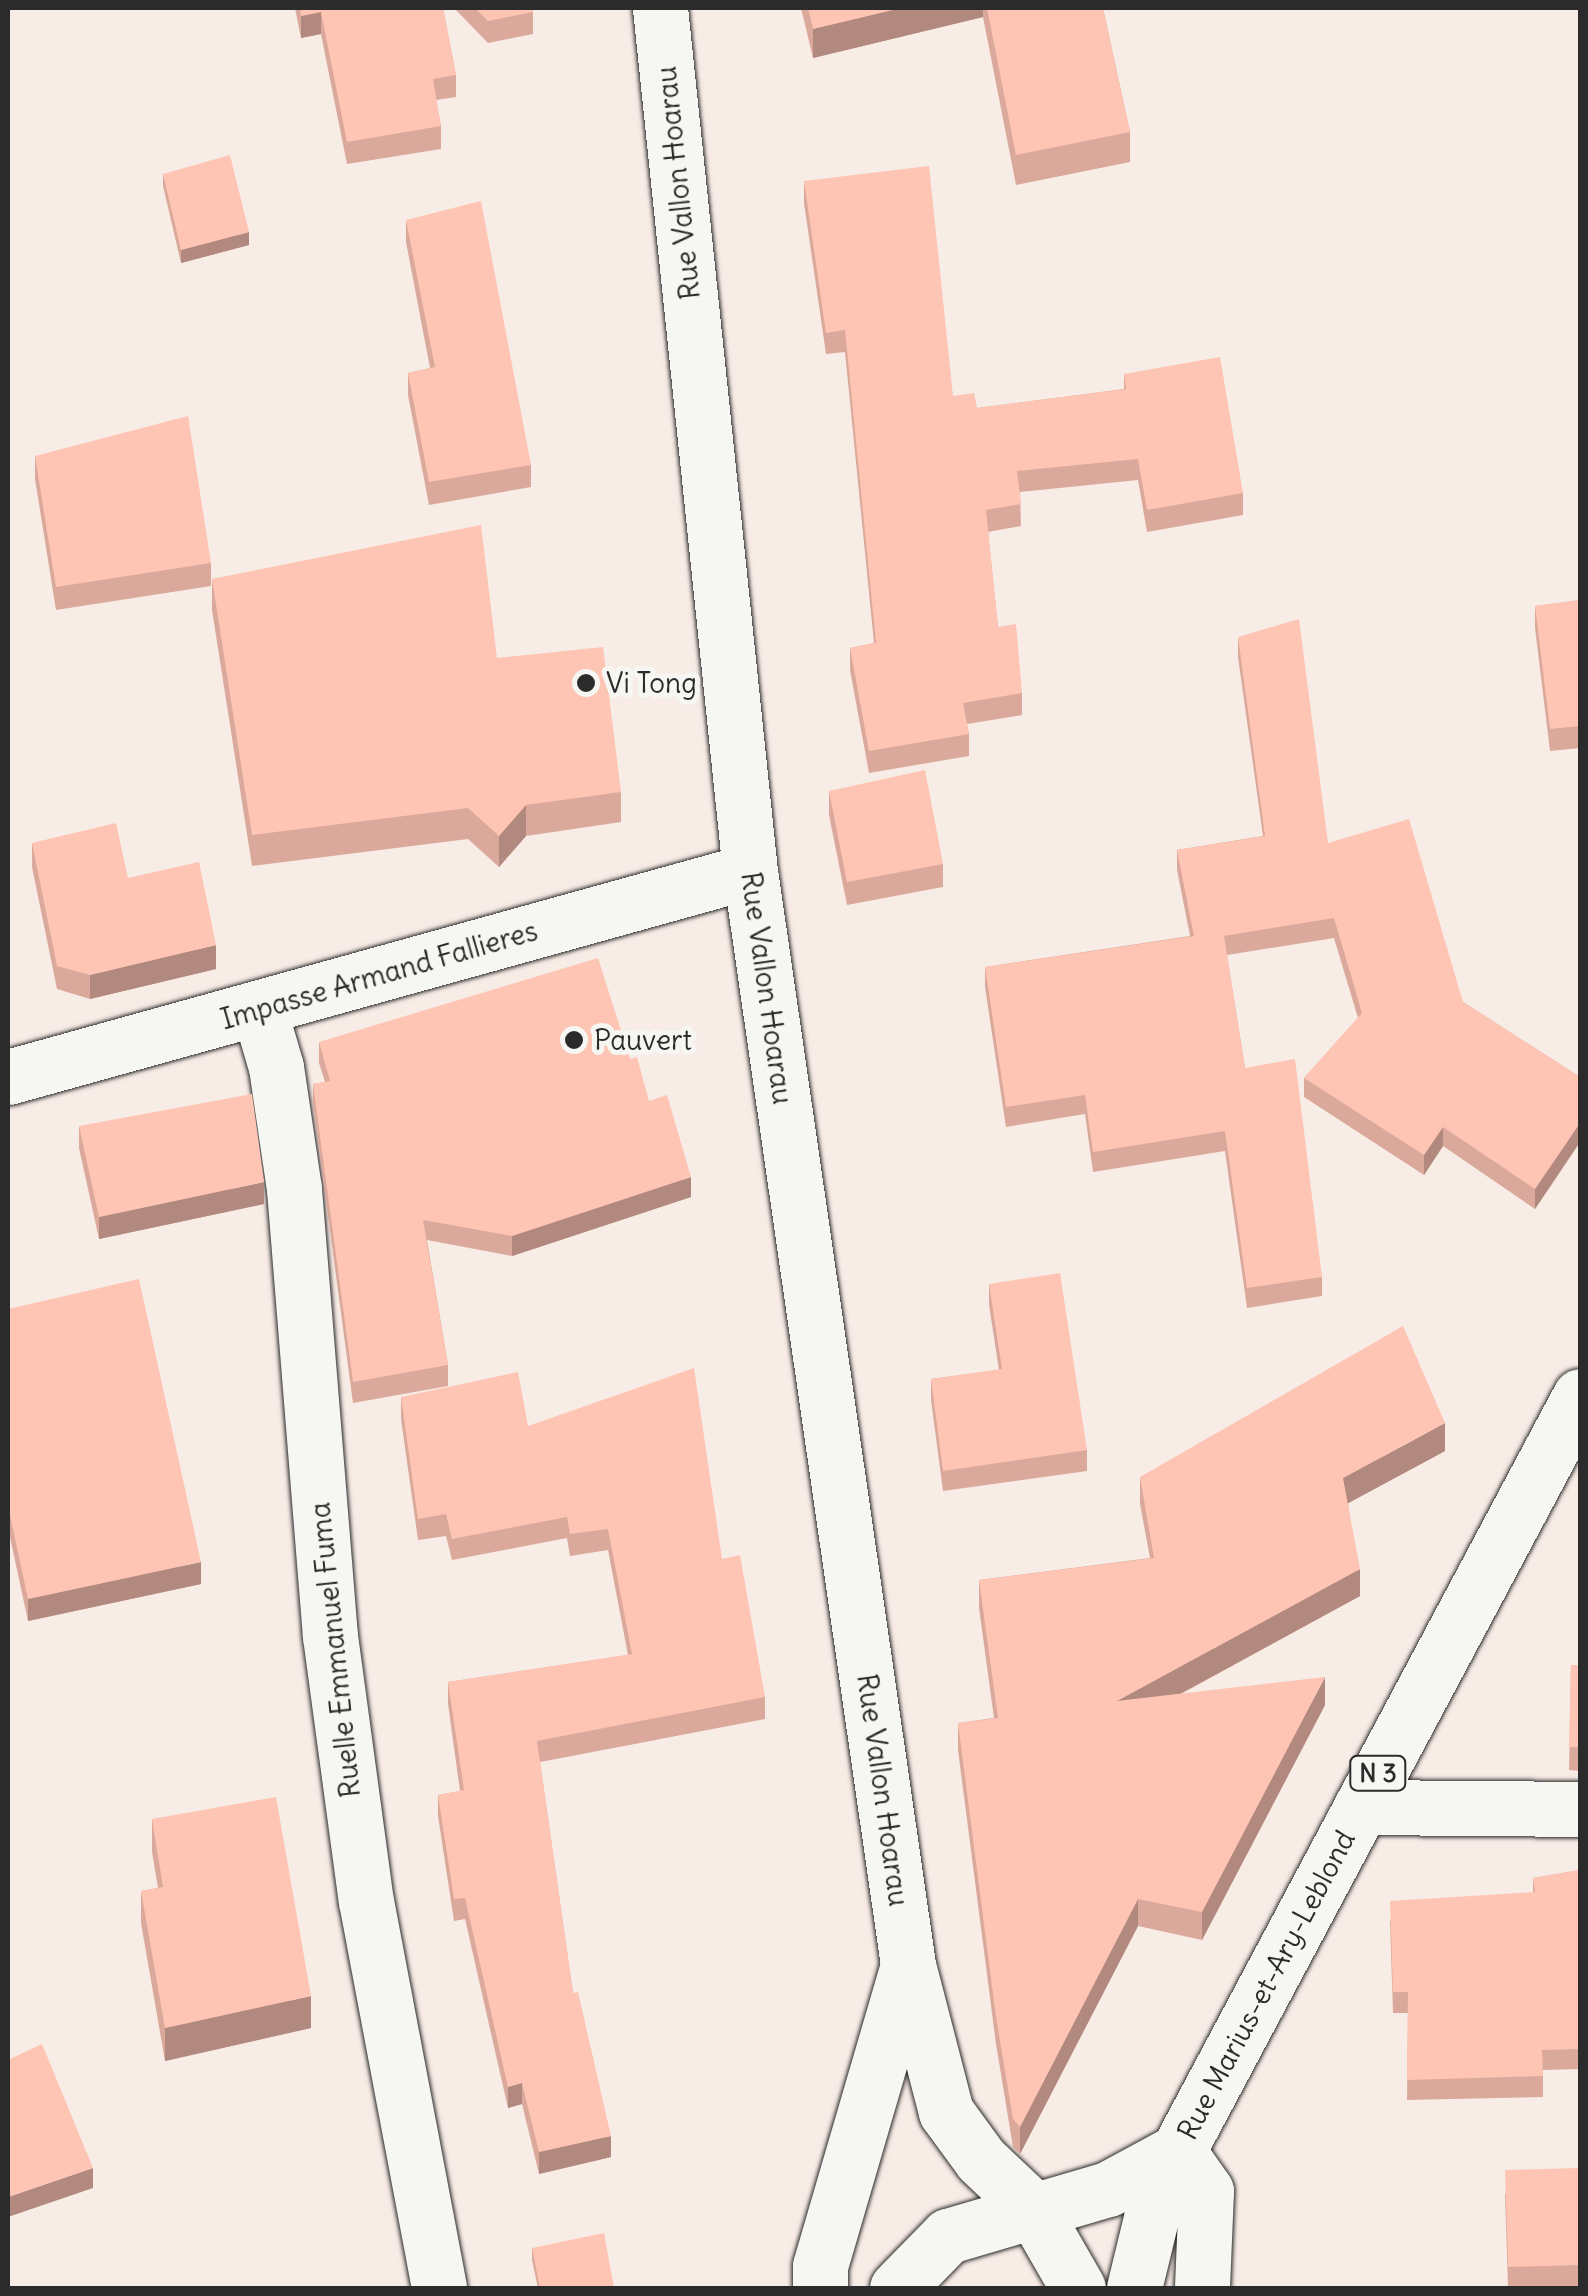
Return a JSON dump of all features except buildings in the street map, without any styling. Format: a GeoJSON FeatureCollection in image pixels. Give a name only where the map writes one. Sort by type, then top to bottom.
{"type":"FeatureCollection","features":[{"type":"Feature","properties":{"kind":"street","name":"Rue Vallon Hoarau"},"geometry":{"type":"LineString","coordinates":[[660,8],[750,872],[908,1965],[946,2112],[981,2160],[1032,2208],[1078,2288]]}},
{"type":"Feature","properties":{"kind":"street","name":"Impasse Armand Fallieres"},"geometry":{"type":"LineString","coordinates":[[8,1077],[750,872]]}},
{"type":"Feature","properties":{"kind":"street","name":"Ruelle Emmanuel Fuma"},"geometry":{"type":"LineString","coordinates":[[259,1009],[276,1066],[294,1189],[330,1636],[366,1902],[440,2288]]}},
{"type":"Feature","properties":{"kind":"street","name":"Rue Marius-et-Ary-Leblond"},"geometry":{"type":"LineString","coordinates":[[1134,2288],[1151,2218],[1178,2151],[1580,1396]]}},
{"type":"Feature","properties":{"kind":"street"},"geometry":{"type":"LineString","coordinates":[[1361,1807],[1580,1809]]}},
{"type":"Feature","properties":{"kind":"street","name":"Rue Vallon Hoarau"},"geometry":{"type":"LineString","coordinates":[[820,2288],[820,2266],[908,1965]]}},
{"type":"Feature","properties":{"kind":"street","name":"Rue Marius-et-Ary-Leblond"},"geometry":{"type":"LineString","coordinates":[[896,2288],[948,2236],[1032,2208],[1108,2189],[1178,2151]]}},
{"type":"Feature","properties":{"kind":"street"},"geometry":{"type":"LineString","coordinates":[[1178,2151],[1206,2191],[1202,2288]]}},
{"type":"Feature","properties":{"kind":"place","name":"Vi Tong"},"geometry":{"type":"Point","coordinates":[586,683]}},
{"type":"Feature","properties":{"kind":"place","name":"Pauvert"},"geometry":{"type":"Point","coordinates":[574,1040]}}]}
